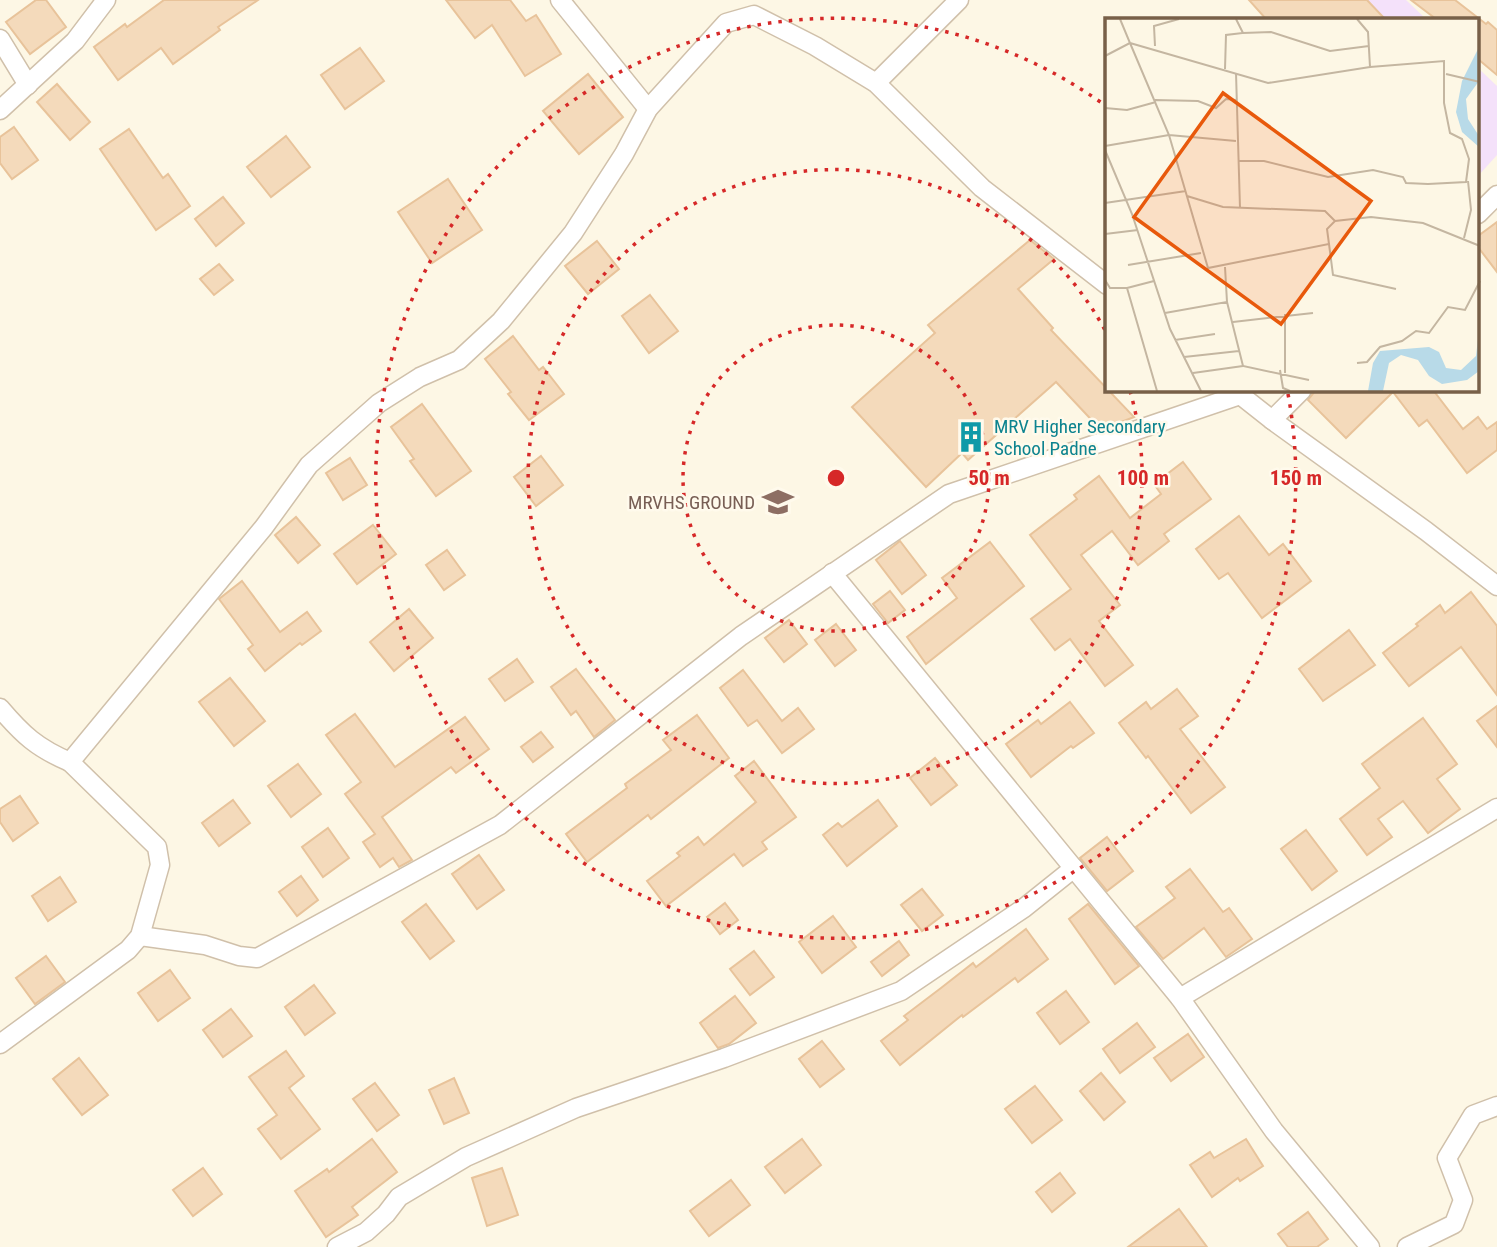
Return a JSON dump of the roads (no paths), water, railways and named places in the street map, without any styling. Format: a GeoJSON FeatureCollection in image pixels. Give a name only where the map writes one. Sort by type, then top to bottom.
{"type":"FeatureCollection","features":[{"type":"Feature","properties":{"kind":"street"},"geometry":{"type":"LineString","coordinates":[[0,110],[75,41],[106,0]]}},
{"type":"Feature","properties":{"kind":"street"},"geometry":{"type":"LineString","coordinates":[[560,0],[648,109]]}},
{"type":"Feature","properties":{"kind":"street"},"geometry":{"type":"LineString","coordinates":[[876,83],[959,0]]}},
{"type":"Feature","properties":{"kind":"street"},"geometry":{"type":"LineString","coordinates":[[70,762],[264,527],[309,465],[379,403],[420,377],[459,360],[502,321],[573,233],[624,154],[648,109],[726,23],[754,15],[816,46],[876,83],[982,188],[1105,283]]}},
{"type":"Feature","properties":{"kind":"street"},"geometry":{"type":"LineString","coordinates":[[0,39],[28,85]]}},
{"type":"Feature","properties":{"kind":"street"},"geometry":{"type":"LineString","coordinates":[[1480,212],[1497,195]]}},
{"type":"Feature","properties":{"kind":"street"},"geometry":{"type":"LineString","coordinates":[[1272,420],[1300,392]]}},
{"type":"Feature","properties":{"kind":"street"},"geometry":{"type":"LineString","coordinates":[[140,936],[205,945],[239,956],[257,958],[500,825],[741,636],[949,494],[1237,393],[1426,530],[1497,586]]}},
{"type":"Feature","properties":{"kind":"street"},"geometry":{"type":"LineString","coordinates":[[832,573],[1180,998],[1274,1131],[1370,1247]]}},
{"type":"Feature","properties":{"kind":"street"},"geometry":{"type":"LineString","coordinates":[[0,708],[18,729],[44,751],[70,762],[157,847],[160,864],[140,936],[128,950],[0,1044]]}},
{"type":"Feature","properties":{"kind":"street"},"geometry":{"type":"LineString","coordinates":[[1180,998],[1497,808]]}},
{"type":"Feature","properties":{"kind":"street"},"geometry":{"type":"LineString","coordinates":[[337,1247],[366,1232],[386,1214],[399,1197],[466,1157],[576,1108],[724,1058],[901,991],[1024,908],[1074,869]]}},
{"type":"Feature","properties":{"kind":"street"},"geometry":{"type":"LineString","coordinates":[[1407,1247],[1454,1224],[1463,1200],[1447,1158],[1473,1115],[1497,1106]]}},
{"type":"Feature","properties":{"kind":"place","name":"MRV Higher Secondary School Padne"},"geometry":{"type":"Point","coordinates":[971,437]}},
{"type":"Feature","properties":{"kind":"place","name":"MRVHS GROUND"},"geometry":{"type":"Point","coordinates":[778,502]}}]}
